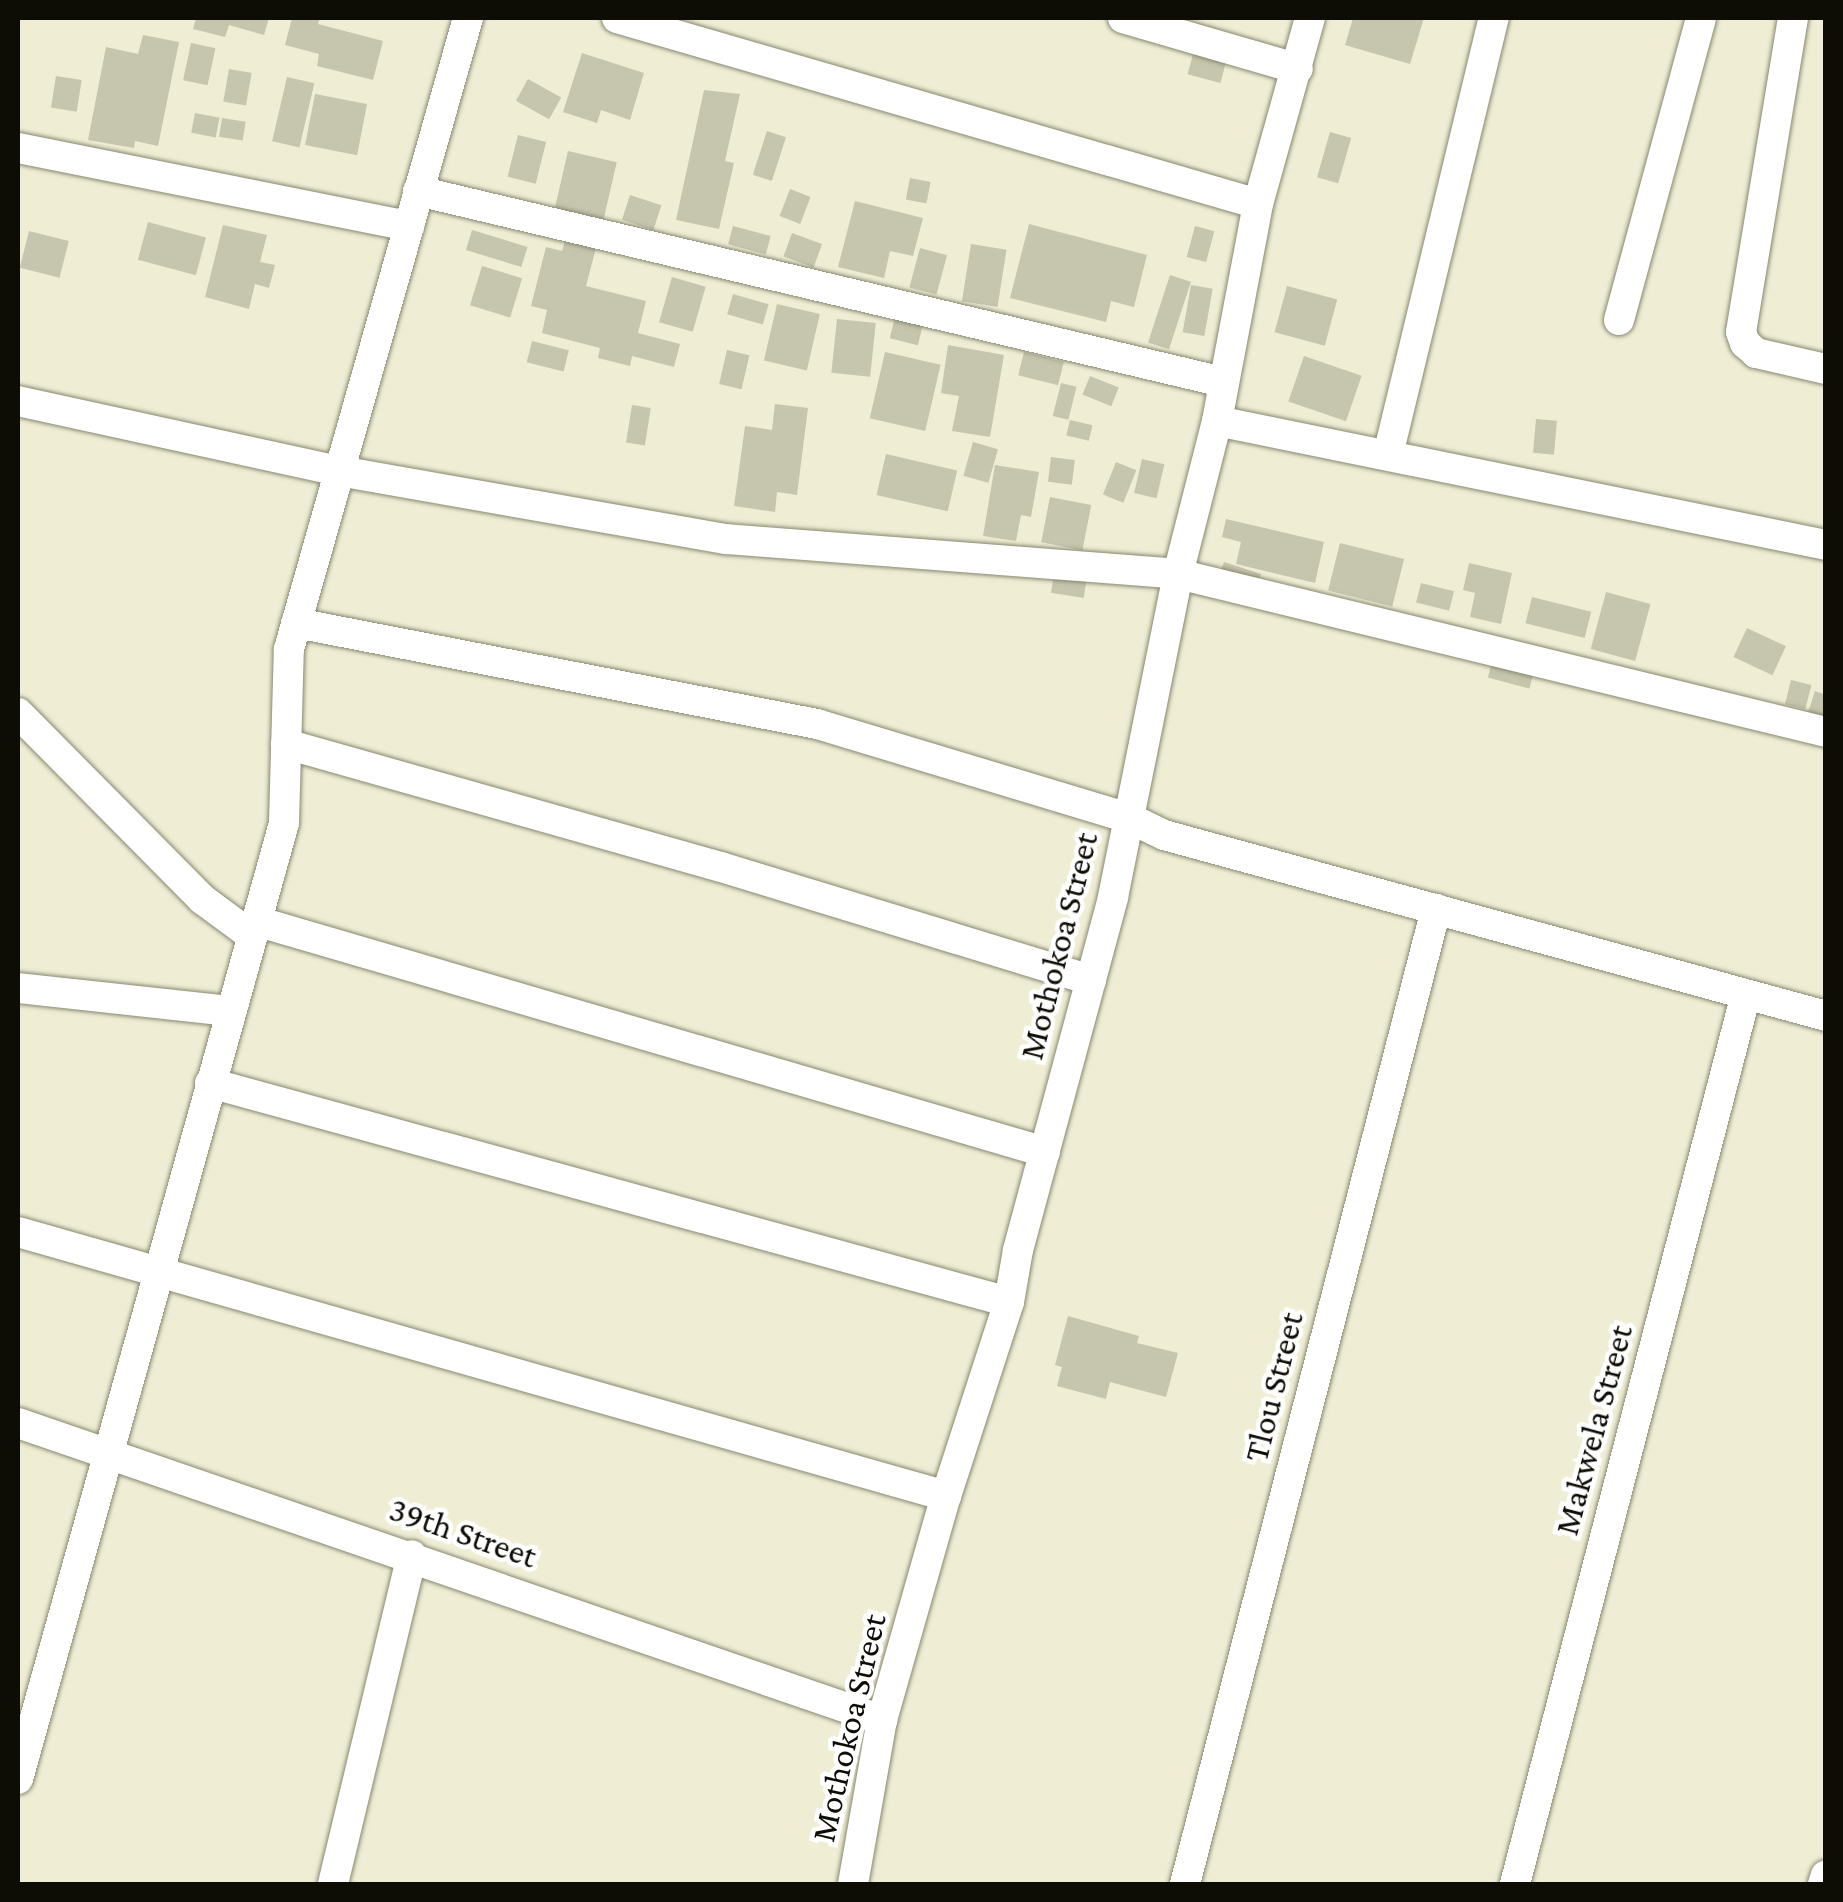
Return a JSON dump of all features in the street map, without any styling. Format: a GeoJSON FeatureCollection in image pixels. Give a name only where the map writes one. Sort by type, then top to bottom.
{"type":"FeatureCollection","features":[{"type":"Feature","properties":{"kind":"street"},"geometry":{"type":"LineString","coordinates":[[18,1780],[30,1676],[106,1453],[284,822],[289,650],[468,18]]}},
{"type":"Feature","properties":{"kind":"street"},"geometry":{"type":"LineString","coordinates":[[616,18],[1258,204]]}},
{"type":"Feature","properties":{"kind":"street"},"geometry":{"type":"LineString","coordinates":[[1122,18],[1298,69]]}},
{"type":"Feature","properties":{"kind":"street","name":"Mothokoa Street"},"geometry":{"type":"LineString","coordinates":[[853,1884],[882,1720],[946,1496],[1009,1302],[1018,1250],[1091,980],[1178,574],[1217,421],[1258,204],[1310,18]]}},
{"type":"Feature","properties":{"kind":"street"},"geometry":{"type":"LineString","coordinates":[[1388,455],[1494,18]]}},
{"type":"Feature","properties":{"kind":"street"},"geometry":{"type":"LineString","coordinates":[[1620,320],[1701,18]]}},
{"type":"Feature","properties":{"kind":"street"},"geometry":{"type":"LineString","coordinates":[[1793,18],[1741,332],[1744,344],[1756,353],[1826,369]]}},
{"type":"Feature","properties":{"kind":"street"},"geometry":{"type":"LineString","coordinates":[[18,148],[409,226]]}},
{"type":"Feature","properties":{"kind":"street"},"geometry":{"type":"LineString","coordinates":[[418,191],[1224,382]]}},
{"type":"Feature","properties":{"kind":"street"},"geometry":{"type":"LineString","coordinates":[[18,401],[340,471],[726,539],[1178,574],[1826,732]]}},
{"type":"Feature","properties":{"kind":"street"},"geometry":{"type":"LineString","coordinates":[[1217,421],[1826,544]]}},
{"type":"Feature","properties":{"kind":"street"},"geometry":{"type":"LineString","coordinates":[[296,623],[818,724],[1128,818],[1164,835],[1826,1016]]}},
{"type":"Feature","properties":{"kind":"street"},"geometry":{"type":"LineString","coordinates":[[18,712],[202,899],[254,928],[1045,1152]]}},
{"type":"Feature","properties":{"kind":"street"},"geometry":{"type":"LineString","coordinates":[[286,744],[722,867],[1091,980]]}},
{"type":"Feature","properties":{"kind":"street","name":"Tlou Street"},"geometry":{"type":"LineString","coordinates":[[1185,1884],[1436,908]]}},
{"type":"Feature","properties":{"kind":"street"},"geometry":{"type":"LineString","coordinates":[[18,988],[230,1010]]}},
{"type":"Feature","properties":{"kind":"street","name":"Makwela Street"},"geometry":{"type":"LineString","coordinates":[[1515,1884],[1746,994]]}},
{"type":"Feature","properties":{"kind":"street"},"geometry":{"type":"LineString","coordinates":[[210,1083],[1009,1302]]}},
{"type":"Feature","properties":{"kind":"street"},"geometry":{"type":"LineString","coordinates":[[18,1232],[946,1496]]}},
{"type":"Feature","properties":{"kind":"street","name":"39th Street"},"geometry":{"type":"LineString","coordinates":[[18,1423],[412,1555],[882,1720]]}},
{"type":"Feature","properties":{"kind":"street"},"geometry":{"type":"LineString","coordinates":[[333,1884],[412,1555]]}},
{"type":"Feature","properties":{"kind":"street"},"geometry":{"type":"LineString","coordinates":[[1823,1884],[1826,1875]]}},
{"type":"Feature","properties":{"kind":"building"},"geometry":{"type":"Polygon","coordinates":[[[196,18],[269,18],[264,35],[229,25],[225,37],[193,29],[196,18]]]}},
{"type":"Feature","properties":{"kind":"building"},"geometry":{"type":"Polygon","coordinates":[[[292,18],[320,18],[318,24],[383,41],[373,80],[317,66],[319,54],[285,45],[292,18]]]}},
{"type":"Feature","properties":{"kind":"building"},"geometry":{"type":"Polygon","coordinates":[[[1353,18],[1424,18],[1410,64],[1345,45],[1353,18]]]}},
{"type":"Feature","properties":{"kind":"building"},"geometry":{"type":"Polygon","coordinates":[[[143,35],[179,42],[158,146],[135,141],[134,148],[88,140],[106,47],[138,54],[143,35]]]}},
{"type":"Feature","properties":{"kind":"building"},"geometry":{"type":"Polygon","coordinates":[[[191,43],[215,48],[208,85],[183,80],[191,43]]]}},
{"type":"Feature","properties":{"kind":"building"},"geometry":{"type":"Polygon","coordinates":[[[582,53],[644,73],[630,120],[601,110],[597,123],[563,112],[582,53]]]}},
{"type":"Feature","properties":{"kind":"building"},"geometry":{"type":"Polygon","coordinates":[[[1193,54],[1226,63],[1220,83],[1188,74],[1193,54]]]}},
{"type":"Feature","properties":{"kind":"building"},"geometry":{"type":"Polygon","coordinates":[[[229,69],[252,73],[246,105],[223,101],[229,69]]]}},
{"type":"Feature","properties":{"kind":"building"},"geometry":{"type":"Polygon","coordinates":[[[56,76],[82,80],[77,112],[51,108],[56,76]]]}},
{"type":"Feature","properties":{"kind":"building"},"geometry":{"type":"Polygon","coordinates":[[[287,77],[314,83],[299,148],[272,141],[287,77]]]}},
{"type":"Feature","properties":{"kind":"building"},"geometry":{"type":"Polygon","coordinates":[[[528,79],[561,97],[549,119],[516,101],[528,79]]]}},
{"type":"Feature","properties":{"kind":"building"},"geometry":{"type":"Polygon","coordinates":[[[704,90],[740,94],[725,161],[734,163],[719,229],[676,220],[704,90]]]}},
{"type":"Feature","properties":{"kind":"building"},"geometry":{"type":"Polygon","coordinates":[[[315,94],[367,104],[357,155],[305,145],[315,94]]]}},
{"type":"Feature","properties":{"kind":"building"},"geometry":{"type":"Polygon","coordinates":[[[195,113],[220,118],[216,137],[191,133],[195,113]]]}},
{"type":"Feature","properties":{"kind":"building"},"geometry":{"type":"Polygon","coordinates":[[[222,118],[246,122],[243,141],[219,137],[222,118]]]}},
{"type":"Feature","properties":{"kind":"building"},"geometry":{"type":"Polygon","coordinates":[[[767,131],[786,137],[772,181],[753,175],[767,131]]]}},
{"type":"Feature","properties":{"kind":"building"},"geometry":{"type":"Polygon","coordinates":[[[1330,132],[1351,138],[1338,183],[1317,177],[1330,132]]]}},
{"type":"Feature","properties":{"kind":"building"},"geometry":{"type":"Polygon","coordinates":[[[518,135],[546,142],[536,184],[508,177],[518,135]]]}},
{"type":"Feature","properties":{"kind":"building"},"geometry":{"type":"Polygon","coordinates":[[[568,151],[617,162],[603,224],[554,212],[568,151]]]}},
{"type":"Feature","properties":{"kind":"building"},"geometry":{"type":"Polygon","coordinates":[[[910,178],[931,182],[926,204],[906,200],[910,178]]]}},
{"type":"Feature","properties":{"kind":"building"},"geometry":{"type":"Polygon","coordinates":[[[790,189],[811,197],[800,224],[780,216],[790,189]]]}},
{"type":"Feature","properties":{"kind":"building"},"geometry":{"type":"Polygon","coordinates":[[[630,195],[661,205],[653,230],[622,220],[630,195]]]}},
{"type":"Feature","properties":{"kind":"building"},"geometry":{"type":"Polygon","coordinates":[[[855,201],[923,218],[913,256],[890,251],[884,278],[838,267],[855,201]]]}},
{"type":"Feature","properties":{"kind":"building"},"geometry":{"type":"Polygon","coordinates":[[[148,222],[206,238],[196,275],[138,260],[148,222]]]}},
{"type":"Feature","properties":{"kind":"building"},"geometry":{"type":"Polygon","coordinates":[[[1029,224],[1147,255],[1134,307],[1111,301],[1106,322],[1010,298],[1029,224]]]}},
{"type":"Feature","properties":{"kind":"building"},"geometry":{"type":"Polygon","coordinates":[[[223,225],[267,235],[260,262],[275,265],[269,288],[255,284],[249,309],[205,297],[223,225]]]}},
{"type":"Feature","properties":{"kind":"building"},"geometry":{"type":"Polygon","coordinates":[[[733,226],[771,236],[766,254],[728,244],[733,226]]]}},
{"type":"Feature","properties":{"kind":"building"},"geometry":{"type":"Polygon","coordinates":[[[1195,226],[1214,231],[1206,262],[1187,257],[1195,226]]]}},
{"type":"Feature","properties":{"kind":"building"},"geometry":{"type":"Polygon","coordinates":[[[472,230],[527,247],[521,267],[466,250],[472,230]]]}},
{"type":"Feature","properties":{"kind":"building"},"geometry":{"type":"Polygon","coordinates":[[[29,231],[69,241],[60,278],[20,268],[29,231]]]}},
{"type":"Feature","properties":{"kind":"building"},"geometry":{"type":"Polygon","coordinates":[[[792,233],[822,244],[814,267],[783,256],[792,233]]]}},
{"type":"Feature","properties":{"kind":"building"},"geometry":{"type":"Polygon","coordinates":[[[565,241],[596,248],[586,286],[646,301],[638,333],[680,344],[674,367],[632,356],[630,366],[598,358],[600,348],[542,333],[547,310],[531,306],[546,247],[562,251],[565,241]]]}},
{"type":"Feature","properties":{"kind":"building"},"geometry":{"type":"Polygon","coordinates":[[[971,244],[1007,250],[997,307],[962,301],[971,244]]]}},
{"type":"Feature","properties":{"kind":"building"},"geometry":{"type":"Polygon","coordinates":[[[920,248],[947,255],[936,295],[909,288],[920,248]]]}},
{"type":"Feature","properties":{"kind":"building"},"geometry":{"type":"Polygon","coordinates":[[[482,266],[522,278],[510,317],[470,305],[482,266]]]}},
{"type":"Feature","properties":{"kind":"building"},"geometry":{"type":"Polygon","coordinates":[[[1170,275],[1191,282],[1169,349],[1148,343],[1170,275]]]}},
{"type":"Feature","properties":{"kind":"building"},"geometry":{"type":"Polygon","coordinates":[[[672,277],[706,287],[693,332],[659,322],[672,277]]]}},
{"type":"Feature","properties":{"kind":"building"},"geometry":{"type":"Polygon","coordinates":[[[1191,285],[1213,289],[1204,336],[1183,332],[1191,285]]]}},
{"type":"Feature","properties":{"kind":"building"},"geometry":{"type":"Polygon","coordinates":[[[1287,286],[1337,299],[1325,346],[1275,332],[1287,286]]]}},
{"type":"Feature","properties":{"kind":"building"},"geometry":{"type":"Polygon","coordinates":[[[733,294],[769,304],[763,324],[727,314],[733,294]]]}},
{"type":"Feature","properties":{"kind":"building"},"geometry":{"type":"Polygon","coordinates":[[[777,304],[820,314],[807,370],[764,361],[777,304]]]}},
{"type":"Feature","properties":{"kind":"building"},"geometry":{"type":"Polygon","coordinates":[[[895,317],[923,324],[918,345],[890,338],[895,317]]]}},
{"type":"Feature","properties":{"kind":"building"},"geometry":{"type":"Polygon","coordinates":[[[837,319],[876,323],[870,377],[831,373],[837,319]]]}},
{"type":"Feature","properties":{"kind":"building"},"geometry":{"type":"Polygon","coordinates":[[[532,341],[569,350],[564,372],[527,362],[532,341]]]}},
{"type":"Feature","properties":{"kind":"building"},"geometry":{"type":"Polygon","coordinates":[[[948,345],[1004,355],[990,437],[952,431],[959,396],[941,393],[948,345]]]}},
{"type":"Feature","properties":{"kind":"building"},"geometry":{"type":"Polygon","coordinates":[[[727,350],[749,355],[742,389],[719,384],[727,350]]]}},
{"type":"Feature","properties":{"kind":"building"},"geometry":{"type":"Polygon","coordinates":[[[885,352],[941,365],[925,431],[870,418],[885,352]]]}},
{"type":"Feature","properties":{"kind":"building"},"geometry":{"type":"Polygon","coordinates":[[[1024,352],[1064,362],[1058,385],[1018,375],[1024,352]]]}},
{"type":"Feature","properties":{"kind":"building"},"geometry":{"type":"Polygon","coordinates":[[[1304,356],[1362,376],[1346,421],[1288,401],[1304,356]]]}},
{"type":"Feature","properties":{"kind":"building"},"geometry":{"type":"Polygon","coordinates":[[[1090,376],[1119,388],[1111,406],[1083,395],[1090,376]]]}},
{"type":"Feature","properties":{"kind":"building"},"geometry":{"type":"Polygon","coordinates":[[[1061,383],[1077,387],[1068,420],[1053,416],[1061,383]]]}},
{"type":"Feature","properties":{"kind":"building"},"geometry":{"type":"Polygon","coordinates":[[[775,404],[808,408],[797,495],[777,492],[775,512],[734,506],[745,426],[772,430],[775,404]]]}},
{"type":"Feature","properties":{"kind":"building"},"geometry":{"type":"Polygon","coordinates":[[[632,405],[651,408],[645,446],[626,443],[632,405]]]}},
{"type":"Feature","properties":{"kind":"building"},"geometry":{"type":"Polygon","coordinates":[[[1536,419],[1557,421],[1554,455],[1533,453],[1536,419]]]}},
{"type":"Feature","properties":{"kind":"building"},"geometry":{"type":"Polygon","coordinates":[[[1070,420],[1092,425],[1089,441],[1066,436],[1070,420]]]}},
{"type":"Feature","properties":{"kind":"building"},"geometry":{"type":"Polygon","coordinates":[[[973,442],[998,449],[988,483],[963,476],[973,442]]]}},
{"type":"Feature","properties":{"kind":"building"},"geometry":{"type":"Polygon","coordinates":[[[886,454],[957,470],[948,511],[877,495],[886,454]]]}},
{"type":"Feature","properties":{"kind":"building"},"geometry":{"type":"Polygon","coordinates":[[[1051,457],[1075,460],[1072,485],[1048,482],[1051,457]]]}},
{"type":"Feature","properties":{"kind":"building"},"geometry":{"type":"Polygon","coordinates":[[[1142,459],[1164,464],[1157,498],[1134,493],[1142,459]]]}},
{"type":"Feature","properties":{"kind":"building"},"geometry":{"type":"Polygon","coordinates":[[[1116,462],[1136,470],[1123,503],[1103,494],[1116,462]]]}},
{"type":"Feature","properties":{"kind":"building"},"geometry":{"type":"Polygon","coordinates":[[[995,465],[1039,472],[1031,517],[1021,515],[1016,541],[983,536],[995,465]]]}},
{"type":"Feature","properties":{"kind":"building"},"geometry":{"type":"Polygon","coordinates":[[[1050,497],[1091,505],[1082,550],[1041,542],[1050,497]]]}},
{"type":"Feature","properties":{"kind":"building"},"geometry":{"type":"Polygon","coordinates":[[[1226,519],[1324,542],[1315,583],[1236,564],[1241,542],[1222,537],[1226,519]]]}},
{"type":"Feature","properties":{"kind":"building"},"geometry":{"type":"Polygon","coordinates":[[[1340,543],[1404,559],[1392,607],[1328,591],[1340,543]]]}},
{"type":"Feature","properties":{"kind":"building"},"geometry":{"type":"Polygon","coordinates":[[[1224,562],[1261,574],[1256,590],[1219,578],[1224,562]]]}},
{"type":"Feature","properties":{"kind":"building"},"geometry":{"type":"Polygon","coordinates":[[[1469,563],[1512,573],[1501,624],[1470,617],[1475,593],[1463,590],[1469,563]]]}},
{"type":"Feature","properties":{"kind":"building"},"geometry":{"type":"Polygon","coordinates":[[[1054,574],[1087,579],[1084,598],[1051,593],[1054,574]]]}},
{"type":"Feature","properties":{"kind":"building"},"geometry":{"type":"Polygon","coordinates":[[[1421,583],[1454,591],[1449,611],[1416,602],[1421,583]]]}},
{"type":"Feature","properties":{"kind":"building"},"geometry":{"type":"Polygon","coordinates":[[[1606,592],[1650,604],[1635,661],[1591,649],[1606,592]]]}},
{"type":"Feature","properties":{"kind":"building"},"geometry":{"type":"Polygon","coordinates":[[[1532,597],[1591,612],[1585,638],[1525,623],[1532,597]]]}},
{"type":"Feature","properties":{"kind":"building"},"geometry":{"type":"Polygon","coordinates":[[[1747,628],[1786,646],[1772,675],[1733,657],[1747,628]]]}},
{"type":"Feature","properties":{"kind":"building"},"geometry":{"type":"Polygon","coordinates":[[[1492,662],[1534,673],[1529,689],[1488,677],[1492,662]]]}},
{"type":"Feature","properties":{"kind":"building"},"geometry":{"type":"Polygon","coordinates":[[[1791,680],[1811,685],[1805,709],[1785,704],[1791,680]]]}},
{"type":"Feature","properties":{"kind":"building"},"geometry":{"type":"Polygon","coordinates":[[[1815,691],[1826,695],[1826,719],[1808,713],[1815,691]]]}},
{"type":"Feature","properties":{"kind":"building"},"geometry":{"type":"Polygon","coordinates":[[[1068,1316],[1139,1336],[1137,1343],[1178,1353],[1166,1397],[1110,1382],[1106,1399],[1057,1386],[1062,1367],[1055,1365],[1068,1316]]]}}]}
